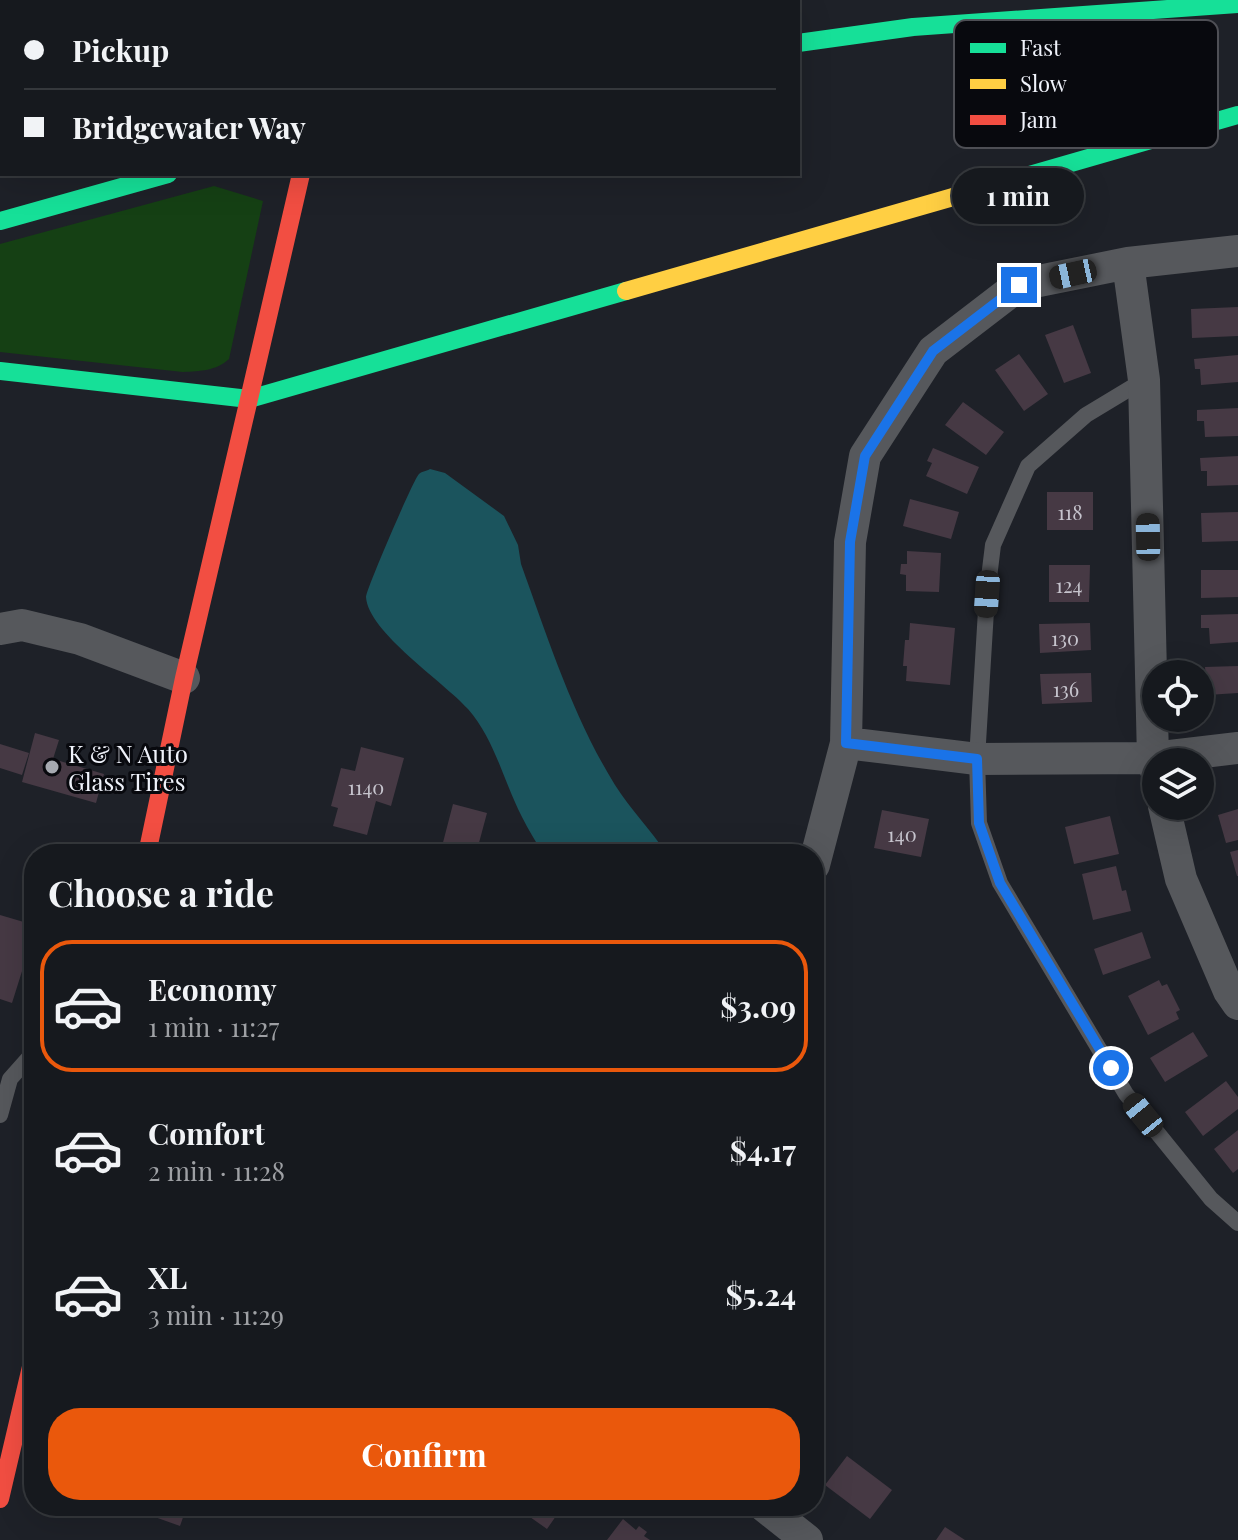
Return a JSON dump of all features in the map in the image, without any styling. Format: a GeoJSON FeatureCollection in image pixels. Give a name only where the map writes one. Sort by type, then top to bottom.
{"type":"FeatureCollection","features":[{"type":"Feature","properties":{"kind":"main road"},"geometry":{"type":"LineString","coordinates":[[1012,20],[1238,4]]}},
{"type":"Feature","properties":{"kind":"main road"},"geometry":{"type":"LineString","coordinates":[[800,43],[954,24]]}},
{"type":"Feature","properties":{"kind":"main road"},"geometry":{"type":"LineString","coordinates":[[1218,121],[1238,115]]}},
{"type":"Feature","properties":{"kind":"main road"},"geometry":{"type":"LineString","coordinates":[[0,371],[249,399],[1123,148]]}},
{"type":"Feature","properties":{"kind":"main road"},"geometry":{"type":"LineString","coordinates":[[0,221],[161,176]]}},
{"type":"Feature","properties":{"kind":"main road"},"geometry":{"type":"LineString","coordinates":[[149,844],[184,678],[301,176]]}},
{"type":"Feature","properties":{"kind":"main road"},"geometry":{"type":"LineString","coordinates":[[0,1499],[24,1397]]}},
{"type":"Feature","properties":{"kind":"street"},"geometry":{"type":"LineString","coordinates":[[820,844],[846,743],[850,542],[865,456],[933,351],[1019,285],[1128,263],[1238,251]]}},
{"type":"Feature","properties":{"kind":"street"},"geometry":{"type":"LineString","coordinates":[[1128,263],[1144,380],[1154,748]]}},
{"type":"Feature","properties":{"kind":"street"},"geometry":{"type":"LineString","coordinates":[[0,629],[22,625],[80,639],[184,678]]}},
{"type":"Feature","properties":{"kind":"street"},"geometry":{"type":"LineString","coordinates":[[846,743],[977,759],[1142,764]]}},
{"type":"Feature","properties":{"kind":"street"},"geometry":{"type":"LineString","coordinates":[[1214,753],[1238,748]]}},
{"type":"Feature","properties":{"kind":"street"},"geometry":{"type":"LineString","coordinates":[[1167,820],[1181,879],[1229,991],[1238,1004]]}},
{"type":"Feature","properties":{"kind":"street"},"geometry":{"type":"LineString","coordinates":[[777,1516],[807,1540]]}},
{"type":"Feature","properties":{"kind":"lane"},"geometry":{"type":"LineString","coordinates":[[1144,380],[1086,415],[1028,466],[993,545],[977,759],[979,823],[1000,883],[1126,1094],[1211,1199],[1238,1223]]}},
{"type":"Feature","properties":{"kind":"lane"},"geometry":{"type":"LineString","coordinates":[[0,1115],[10,1079],[24,1063]]}},
{"type":"Feature","properties":{"kind":"green space"},"geometry":{"type":"Polygon","coordinates":[[[214,186],[263,201],[229,359],[224,363],[208,370],[183,372],[0,352],[0,244],[214,186]]]}},
{"type":"Feature","properties":{"kind":"water"},"geometry":{"type":"Polygon","coordinates":[[[430,469],[445,473],[504,516],[518,545],[521,564],[586,732],[615,785],[660,844],[537,844],[477,721],[457,698],[379,625],[366,597],[420,473],[430,469]]]}},
{"type":"Feature","properties":{"kind":"building"},"geometry":{"type":"Polygon","coordinates":[[[1238,307],[1238,336],[1192,338],[1191,309],[1238,307]]]}},
{"type":"Feature","properties":{"kind":"building"},"geometry":{"type":"Polygon","coordinates":[[[1073,325],[1091,373],[1064,383],[1045,335],[1073,325]]]}},
{"type":"Feature","properties":{"kind":"building"},"geometry":{"type":"Polygon","coordinates":[[[1019,354],[1048,394],[1024,411],[995,370],[1019,354]]]}},
{"type":"Feature","properties":{"kind":"building"},"geometry":{"type":"Polygon","coordinates":[[[1238,355],[1238,382],[1201,385],[1200,369],[1195,369],[1194,359],[1238,355]]]}},
{"type":"Feature","properties":{"kind":"building"},"geometry":{"type":"Polygon","coordinates":[[[963,402],[1004,432],[986,455],[945,425],[963,402]]]}},
{"type":"Feature","properties":{"kind":"building"},"geometry":{"type":"Polygon","coordinates":[[[1238,408],[1238,436],[1205,437],[1204,421],[1197,421],[1197,410],[1238,408]]]}},
{"type":"Feature","properties":{"kind":"building"},"geometry":{"type":"Polygon","coordinates":[[[933,448],[979,467],[967,494],[926,476],[932,463],[927,461],[933,448]]]}},
{"type":"Feature","properties":{"kind":"building"},"geometry":{"type":"Polygon","coordinates":[[[1238,456],[1238,485],[1207,486],[1207,471],[1201,471],[1200,458],[1238,456]]]}},
{"type":"Feature","properties":{"kind":"building"},"geometry":{"type":"Polygon","coordinates":[[[1047,492],[1093,492],[1093,530],[1047,530],[1047,492]]]}},
{"type":"Feature","properties":{"kind":"building"},"geometry":{"type":"Polygon","coordinates":[[[910,499],[959,512],[951,539],[903,526],[910,499]]]}},
{"type":"Feature","properties":{"kind":"building"},"geometry":{"type":"Polygon","coordinates":[[[1238,512],[1238,541],[1202,542],[1201,513],[1238,512]]]}},
{"type":"Feature","properties":{"kind":"building"},"geometry":{"type":"Polygon","coordinates":[[[907,551],[941,553],[939,592],[906,591],[906,575],[900,574],[901,564],[907,564],[907,551]]]}},
{"type":"Feature","properties":{"kind":"building"},"geometry":{"type":"Polygon","coordinates":[[[1049,565],[1090,565],[1089,602],[1049,602],[1049,565]]]}},
{"type":"Feature","properties":{"kind":"building"},"geometry":{"type":"Polygon","coordinates":[[[1201,570],[1238,570],[1238,597],[1201,598],[1201,570]]]}},
{"type":"Feature","properties":{"kind":"building"},"geometry":{"type":"Polygon","coordinates":[[[1238,614],[1238,642],[1210,644],[1209,628],[1201,628],[1201,615],[1238,614]]]}},
{"type":"Feature","properties":{"kind":"building"},"geometry":{"type":"Polygon","coordinates":[[[910,623],[955,628],[950,685],[906,681],[907,666],[903,666],[910,623]]]}},
{"type":"Feature","properties":{"kind":"building"},"geometry":{"type":"Polygon","coordinates":[[[1090,623],[1091,650],[1040,653],[1039,624],[1090,623]]]}},
{"type":"Feature","properties":{"kind":"building"},"geometry":{"type":"Polygon","coordinates":[[[1238,666],[1238,693],[1214,695],[1214,667],[1238,666]]]}},
{"type":"Feature","properties":{"kind":"building"},"geometry":{"type":"Polygon","coordinates":[[[1091,673],[1092,702],[1042,704],[1040,674],[1091,673]]]}},
{"type":"Feature","properties":{"kind":"building","name":"K & N Auto Glass Tires"},"geometry":{"type":"Polygon","coordinates":[[[35,733],[59,740],[53,759],[104,774],[96,803],[22,782],[35,733]]]}},
{"type":"Feature","properties":{"kind":"building"},"geometry":{"type":"Polygon","coordinates":[[[0,744],[29,753],[22,775],[0,768],[0,744]]]}},
{"type":"Feature","properties":{"kind":"building"},"geometry":{"type":"Polygon","coordinates":[[[361,747],[404,758],[391,806],[376,801],[367,835],[333,826],[338,808],[331,806],[341,768],[355,771],[361,747]]]}},
{"type":"Feature","properties":{"kind":"building"},"geometry":{"type":"Polygon","coordinates":[[[453,804],[487,813],[479,844],[443,844],[453,804]]]}},
{"type":"Feature","properties":{"kind":"building"},"geometry":{"type":"Polygon","coordinates":[[[1238,809],[1238,840],[1226,843],[1218,815],[1238,809]]]}},
{"type":"Feature","properties":{"kind":"building"},"geometry":{"type":"Polygon","coordinates":[[[882,810],[929,819],[921,857],[874,848],[882,810]]]}},
{"type":"Feature","properties":{"kind":"building"},"geometry":{"type":"Polygon","coordinates":[[[1110,816],[1119,854],[1074,864],[1065,827],[1110,816]]]}},
{"type":"Feature","properties":{"kind":"building"},"geometry":{"type":"Polygon","coordinates":[[[1238,850],[1238,876],[1237,876],[1230,852],[1238,850]]]}},
{"type":"Feature","properties":{"kind":"building"},"geometry":{"type":"Polygon","coordinates":[[[1116,866],[1131,911],[1093,920],[1082,874],[1116,866]]]}},
{"type":"Feature","properties":{"kind":"building"},"geometry":{"type":"Polygon","coordinates":[[[0,915],[24,922],[24,965],[12,1003],[0,999],[0,915]]]}},
{"type":"Feature","properties":{"kind":"building"},"geometry":{"type":"Polygon","coordinates":[[[1142,932],[1151,958],[1103,975],[1094,949],[1142,932]]]}},
{"type":"Feature","properties":{"kind":"building"},"geometry":{"type":"Polygon","coordinates":[[[1159,980],[1162,986],[1167,984],[1180,1010],[1176,1012],[1179,1019],[1148,1035],[1128,996],[1159,980]]]}},
{"type":"Feature","properties":{"kind":"building"},"geometry":{"type":"Polygon","coordinates":[[[1193,1032],[1208,1056],[1165,1082],[1150,1058],[1193,1032]]]}},
{"type":"Feature","properties":{"kind":"building"},"geometry":{"type":"Polygon","coordinates":[[[1226,1081],[1238,1097],[1238,1109],[1203,1136],[1185,1112],[1226,1081]]]}},
{"type":"Feature","properties":{"kind":"building"},"geometry":{"type":"Polygon","coordinates":[[[1238,1130],[1238,1169],[1233,1173],[1214,1149],[1238,1130]]]}},
{"type":"Feature","properties":{"kind":"building"},"geometry":{"type":"Polygon","coordinates":[[[847,1456],[892,1490],[870,1519],[825,1485],[847,1456]]]}},
{"type":"Feature","properties":{"kind":"building"},"geometry":{"type":"Polygon","coordinates":[[[152,1516],[184,1516],[180,1526],[152,1516]]]}},
{"type":"Feature","properties":{"kind":"building"},"geometry":{"type":"Polygon","coordinates":[[[531,1516],[556,1516],[547,1529],[531,1516]]]}},
{"type":"Feature","properties":{"kind":"building"},"geometry":{"type":"Polygon","coordinates":[[[623,1519],[636,1530],[639,1526],[647,1532],[644,1536],[650,1540],[607,1540],[623,1519]]]}},
{"type":"Feature","properties":{"kind":"building"},"geometry":{"type":"Polygon","coordinates":[[[945,1527],[965,1540],[936,1540],[945,1527]]]}},
{"type":"Feature","properties":{"kind":"traffic: fast"},"geometry":{"type":"LineString","coordinates":[[1012,20],[1238,4]]}},
{"type":"Feature","properties":{"kind":"traffic: fast"},"geometry":{"type":"LineString","coordinates":[[800,43],[954,24]]}},
{"type":"Feature","properties":{"kind":"traffic: fast"},"geometry":{"type":"LineString","coordinates":[[1218,121],[1238,115]]}},
{"type":"Feature","properties":{"kind":"traffic: fast"},"geometry":{"type":"LineString","coordinates":[[967,193],[1123,148]]}},
{"type":"Feature","properties":{"kind":"traffic: fast"},"geometry":{"type":"LineString","coordinates":[[0,221],[161,176]]}},
{"type":"Feature","properties":{"kind":"traffic: fast"},"geometry":{"type":"LineString","coordinates":[[0,371],[249,399],[626,291]]}},
{"type":"Feature","properties":{"kind":"traffic: slow"},"geometry":{"type":"LineString","coordinates":[[626,291],[967,193]]}},
{"type":"Feature","properties":{"kind":"traffic: jam"},"geometry":{"type":"LineString","coordinates":[[249,399],[301,176]]}},
{"type":"Feature","properties":{"kind":"traffic: jam"},"geometry":{"type":"LineString","coordinates":[[149,844],[249,399]]}},
{"type":"Feature","properties":{"kind":"traffic: jam"},"geometry":{"type":"LineString","coordinates":[[0,1499],[24,1397]]}},
{"type":"Feature","properties":{"kind":"place","name":"K & N Auto Glass Tires"},"geometry":{"type":"Point","coordinates":[52,767]}},
{"type":"Feature","properties":{"kind":"route"},"geometry":{"type":"LineString","coordinates":[[1019,285],[933,351],[865,456],[850,542],[846,743],[977,759],[979,823],[1000,883],[1111,1068]]}}]}
